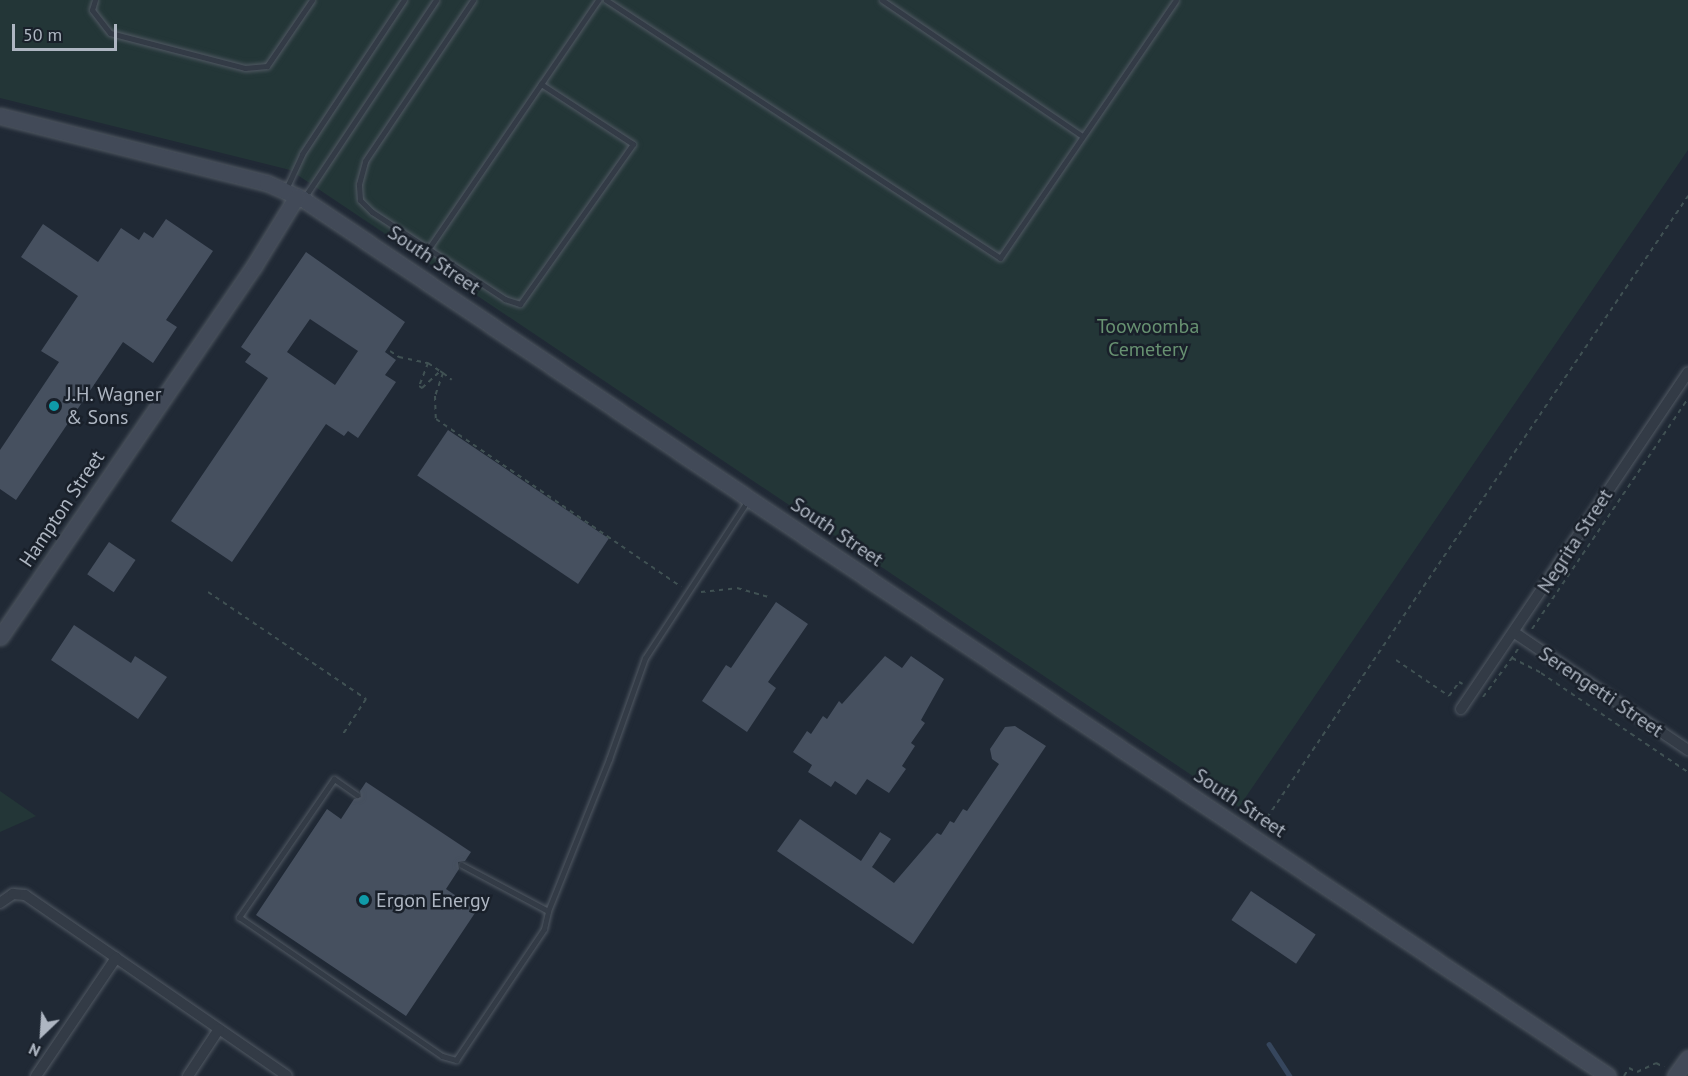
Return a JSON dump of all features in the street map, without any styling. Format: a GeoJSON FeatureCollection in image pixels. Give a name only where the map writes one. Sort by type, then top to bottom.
{"type":"FeatureCollection","features":[{"type":"Feature","properties":{"kind":"street","name":"South Street"},"geometry":{"type":"LineString","coordinates":[[0,116],[296,195],[1608,1076]]}},
{"type":"Feature","properties":{"kind":"street","name":"Hampton Street"},"geometry":{"type":"LineString","coordinates":[[0,637],[248,275],[296,195]]}},
{"type":"Feature","properties":{"kind":"street","name":"Negrita Street"},"geometry":{"type":"LineString","coordinates":[[1461,709],[1520,636],[1688,372]]}},
{"type":"Feature","properties":{"kind":"street","name":"Serengetti Street"},"geometry":{"type":"LineString","coordinates":[[1520,636],[1688,750]]}},
{"type":"Feature","properties":{"kind":"street"},"geometry":{"type":"LineString","coordinates":[[0,903],[13,894],[25,895],[287,1076]]}},
{"type":"Feature","properties":{"kind":"street"},"geometry":{"type":"LineString","coordinates":[[36,1076],[116,958]]}},
{"type":"Feature","properties":{"kind":"street"},"geometry":{"type":"LineString","coordinates":[[188,1076],[219,1029]]}},
{"type":"Feature","properties":{"kind":"street"},"geometry":{"type":"LineString","coordinates":[[1675,1076],[1688,1058]]}},
{"type":"Feature","properties":{"kind":"lane"},"geometry":{"type":"LineString","coordinates":[[95,0],[92,9],[110,33],[245,68],[267,66],[312,0]]}},
{"type":"Feature","properties":{"kind":"lane"},"geometry":{"type":"LineString","coordinates":[[296,195],[302,154],[404,0]]}},
{"type":"Feature","properties":{"kind":"lane"},"geometry":{"type":"LineString","coordinates":[[296,195],[436,0]]}},
{"type":"Feature","properties":{"kind":"lane"},"geometry":{"type":"LineString","coordinates":[[473,0],[365,161],[359,184],[360,200],[372,212],[505,299],[520,304],[530,296],[633,144],[541,84]]}},
{"type":"Feature","properties":{"kind":"lane"},"geometry":{"type":"LineString","coordinates":[[429,248],[598,0]]}},
{"type":"Feature","properties":{"kind":"lane"},"geometry":{"type":"LineString","coordinates":[[606,0],[1000,258],[1176,0]]}},
{"type":"Feature","properties":{"kind":"lane"},"geometry":{"type":"LineString","coordinates":[[882,0],[1082,136]]}},
{"type":"Feature","properties":{"kind":"lane"},"geometry":{"type":"LineString","coordinates":[[357,795],[334,779],[239,917],[442,1056],[456,1060],[470,1046],[544,929],[548,911],[609,759],[645,658],[749,498]]}},
{"type":"Feature","properties":{"kind":"lane"},"geometry":{"type":"LineString","coordinates":[[462,865],[548,911]]}},
{"type":"Feature","properties":{"kind":"path"},"geometry":{"type":"LineString","coordinates":[[1254,837],[1688,196]]}},
{"type":"Feature","properties":{"kind":"path"},"geometry":{"type":"LineString","coordinates":[[390,351],[399,357],[428,363],[452,380]]}},
{"type":"Feature","properties":{"kind":"path"},"geometry":{"type":"LineString","coordinates":[[428,363],[418,386],[422,388],[442,372]]}},
{"type":"Feature","properties":{"kind":"path"},"geometry":{"type":"LineString","coordinates":[[442,372],[435,396],[436,419],[688,591],[737,588],[768,597]]}},
{"type":"Feature","properties":{"kind":"path"},"geometry":{"type":"LineString","coordinates":[[1396,660],[1449,696],[1459,682],[1485,699],[1512,658],[1520,636],[1688,399]]}},
{"type":"Feature","properties":{"kind":"path"},"geometry":{"type":"LineString","coordinates":[[208,592],[366,699],[343,734]]}},
{"type":"Feature","properties":{"kind":"path"},"geometry":{"type":"LineString","coordinates":[[1512,658],[1541,673],[1688,772]]}},
{"type":"Feature","properties":{"kind":"path"},"geometry":{"type":"LineString","coordinates":[[1624,1076],[1629,1068],[1637,1072],[1656,1063],[1675,1076]]}},
{"type":"Feature","properties":{"kind":"green space","name":"Toowoomba Cemetery"},"geometry":{"type":"Polygon","coordinates":[[[0,0],[1688,0],[1688,150],[1239,807],[290,170],[0,98],[0,0]]]}},
{"type":"Feature","properties":{"kind":"green space"},"geometry":{"type":"Polygon","coordinates":[[[0,791],[36,816],[0,832],[0,791]]]}},
{"type":"Feature","properties":{"kind":"building","name":"J.H. Wagner & Sons"},"geometry":{"type":"Polygon","coordinates":[[[166,219],[213,251],[166,320],[177,327],[153,363],[123,342],[16,500],[0,489],[0,450],[59,362],[41,351],[78,296],[21,257],[43,224],[98,262],[121,228],[139,240],[144,232],[153,238],[166,219]]]}},
{"type":"Feature","properties":{"kind":"building"},"geometry":{"type":"Polygon","coordinates":[[[306,252],[405,322],[385,352],[396,360],[385,375],[396,382],[358,438],[348,431],[344,436],[326,424],[232,562],[171,521],[268,378],[245,362],[251,354],[241,347],[306,252]],[[310,319],[287,352],[335,385],[358,351],[310,319]]]}},
{"type":"Feature","properties":{"kind":"building"},"geometry":{"type":"Polygon","coordinates":[[[448,430],[609,538],[578,584],[417,476],[448,430]]]}},
{"type":"Feature","properties":{"kind":"building"},"geometry":{"type":"Polygon","coordinates":[[[109,542],[136,560],[114,592],[87,574],[109,542]]]}},
{"type":"Feature","properties":{"kind":"building"},"geometry":{"type":"Polygon","coordinates":[[[776,602],[808,624],[768,682],[776,688],[747,732],[702,701],[726,665],[731,668],[776,602]]]}},
{"type":"Feature","properties":{"kind":"building"},"geometry":{"type":"Polygon","coordinates":[[[74,625],[131,663],[135,656],[167,677],[138,719],[51,660],[74,625]]]}},
{"type":"Feature","properties":{"kind":"building"},"geometry":{"type":"Polygon","coordinates":[[[885,656],[902,668],[911,656],[944,679],[921,720],[925,723],[911,743],[915,746],[902,766],[906,769],[889,793],[867,779],[856,795],[835,781],[831,787],[808,772],[812,765],[793,752],[807,731],[811,734],[823,716],[827,719],[839,701],[842,704],[885,656]]]}},
{"type":"Feature","properties":{"kind":"building"},"geometry":{"type":"Polygon","coordinates":[[[1015,726],[1046,746],[913,944],[777,851],[800,819],[861,861],[880,832],[891,839],[872,867],[894,883],[937,833],[941,835],[950,821],[954,823],[963,809],[967,811],[999,764],[992,759],[990,749],[1005,727],[1015,726]]]}},
{"type":"Feature","properties":{"kind":"building","name":"Ergon Energy"},"geometry":{"type":"Polygon","coordinates":[[[366,782],[471,852],[465,861],[458,862],[459,869],[446,889],[477,910],[406,1016],[256,915],[327,809],[341,819],[354,799],[361,797],[360,791],[366,782]]]}},
{"type":"Feature","properties":{"kind":"building"},"geometry":{"type":"Polygon","coordinates":[[[1251,891],[1316,935],[1296,964],[1231,920],[1251,891]]]}},
{"type":"Feature","properties":{"kind":"waterway"},"geometry":{"type":"LineString","coordinates":[[1269,1044],[1290,1076]]}},
{"type":"Feature","properties":{"kind":"place","name":"J.H. Wagner & Sons"},"geometry":{"type":"Point","coordinates":[54,406]}},
{"type":"Feature","properties":{"kind":"place","name":"Ergon Energy"},"geometry":{"type":"Point","coordinates":[364,900]}}]}
